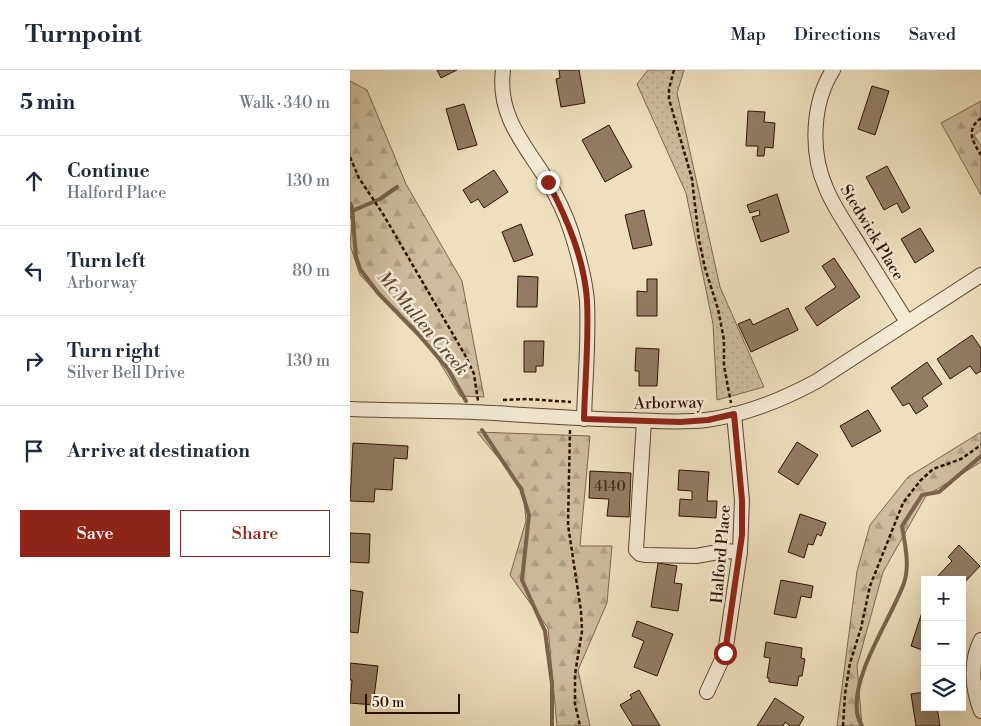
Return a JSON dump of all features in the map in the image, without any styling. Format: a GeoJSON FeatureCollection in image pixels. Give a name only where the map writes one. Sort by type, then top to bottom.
{"type":"FeatureCollection","features":[{"type":"Feature","properties":{"kind":"street"},"geometry":{"type":"LineString","coordinates":[[502,70],[503,99],[510,121],[548,182],[564,213],[573,237],[584,278],[587,328],[584,419]]}},
{"type":"Feature","properties":{"kind":"street","name":"Stedwick Place"},"geometry":{"type":"LineString","coordinates":[[833,70],[823,90],[818,112],[816,140],[821,176],[835,207],[907,322]]}},
{"type":"Feature","properties":{"kind":"street","name":"Arborway"},"geometry":{"type":"LineString","coordinates":[[350,409],[487,412],[644,421],[680,422],[708,420],[765,406],[817,381],[981,275]]}},
{"type":"Feature","properties":{"kind":"street","name":"Halford Place"},"geometry":{"type":"LineString","coordinates":[[707,692],[722,664],[725,653],[740,552],[742,500],[734,414]]}},
{"type":"Feature","properties":{"kind":"street"},"geometry":{"type":"LineString","coordinates":[[644,421],[635,541],[636,550],[640,554],[645,555],[696,556],[724,551],[740,552]]}},
{"type":"Feature","properties":{"kind":"street"},"geometry":{"type":"LineString","coordinates":[[981,640],[976,655],[974,673],[975,690],[981,711]]}},
{"type":"Feature","properties":{"kind":"path"},"geometry":{"type":"LineString","coordinates":[[674,70],[669,89],[669,98],[692,179],[699,240],[720,319],[724,340],[725,372],[734,414]]}},
{"type":"Feature","properties":{"kind":"path"},"geometry":{"type":"LineString","coordinates":[[981,118],[972,128],[971,136],[981,155]]}},
{"type":"Feature","properties":{"kind":"path"},"geometry":{"type":"LineString","coordinates":[[350,157],[359,178],[377,205],[470,364],[478,402],[486,402]]}},
{"type":"Feature","properties":{"kind":"path"},"geometry":{"type":"LineString","coordinates":[[500,400],[571,400],[571,408]]}},
{"type":"Feature","properties":{"kind":"path"},"geometry":{"type":"LineString","coordinates":[[570,426],[568,525],[581,611],[582,631],[576,666],[575,693],[576,713],[580,726]]}},
{"type":"Feature","properties":{"kind":"path"},"geometry":{"type":"LineString","coordinates":[[842,726],[850,663],[861,628],[870,586],[903,503],[932,469],[961,459],[981,445]]}},
{"type":"Feature","properties":{"kind":"green space"},"geometry":{"type":"Polygon","coordinates":[[[648,70],[684,70],[677,93],[720,287],[764,387],[717,400],[713,324],[686,193],[637,84],[648,70]]]}},
{"type":"Feature","properties":{"kind":"green space"},"geometry":{"type":"Polygon","coordinates":[[[350,81],[367,90],[406,184],[462,281],[484,397],[460,396],[434,353],[360,275],[350,245],[352,222],[350,215],[350,81]]]}},
{"type":"Feature","properties":{"kind":"green space"},"geometry":{"type":"Polygon","coordinates":[[[981,101],[981,130],[974,135],[981,146],[981,195],[941,123],[981,101]]]}},
{"type":"Feature","properties":{"kind":"green space"},"geometry":{"type":"Polygon","coordinates":[[[477,432],[590,436],[580,546],[612,546],[607,603],[578,670],[590,726],[557,726],[548,628],[510,575],[526,521],[523,488],[477,432]]]}},
{"type":"Feature","properties":{"kind":"green space"},"geometry":{"type":"Polygon","coordinates":[[[981,432],[981,462],[926,496],[883,572],[857,666],[862,726],[837,726],[857,571],[870,525],[908,477],[981,432]]]}},
{"type":"Feature","properties":{"kind":"building"},"geometry":{"type":"Polygon","coordinates":[[[437,70],[457,70],[441,78],[437,70]]]}},
{"type":"Feature","properties":{"kind":"building"},"geometry":{"type":"Polygon","coordinates":[[[559,70],[579,70],[585,103],[561,107],[556,79],[560,78],[559,70]]]}},
{"type":"Feature","properties":{"kind":"building"},"geometry":{"type":"Polygon","coordinates":[[[872,86],[889,91],[875,135],[858,129],[872,86]]]}},
{"type":"Feature","properties":{"kind":"building"},"geometry":{"type":"Polygon","coordinates":[[[464,104],[477,145],[458,150],[446,109],[464,104]]]}},
{"type":"Feature","properties":{"kind":"building"},"geometry":{"type":"Polygon","coordinates":[[[748,111],[765,112],[764,122],[775,123],[773,148],[765,147],[764,156],[757,156],[758,146],[746,146],[748,111]]]}},
{"type":"Feature","properties":{"kind":"building"},"geometry":{"type":"Polygon","coordinates":[[[609,125],[632,167],[605,182],[582,140],[609,125]]]}},
{"type":"Feature","properties":{"kind":"building"},"geometry":{"type":"Polygon","coordinates":[[[887,166],[910,208],[902,213],[897,203],[884,210],[866,177],[887,166]]]}},
{"type":"Feature","properties":{"kind":"building"},"geometry":{"type":"Polygon","coordinates":[[[494,170],[508,192],[484,208],[478,199],[471,203],[463,190],[494,170]]]}},
{"type":"Feature","properties":{"kind":"building"},"geometry":{"type":"Polygon","coordinates":[[[777,194],[789,232],[761,242],[752,217],[760,215],[759,210],[750,213],[747,205],[777,194]]]}},
{"type":"Feature","properties":{"kind":"building"},"geometry":{"type":"Polygon","coordinates":[[[644,210],[652,245],[633,249],[625,215],[644,210]]]}},
{"type":"Feature","properties":{"kind":"building"},"geometry":{"type":"Polygon","coordinates":[[[521,224],[533,255],[514,262],[502,232],[521,224]]]}},
{"type":"Feature","properties":{"kind":"building"},"geometry":{"type":"Polygon","coordinates":[[[920,228],[934,251],[915,263],[901,239],[920,228]]]}},
{"type":"Feature","properties":{"kind":"building"},"geometry":{"type":"Polygon","coordinates":[[[834,258],[860,297],[817,326],[805,308],[836,287],[822,266],[834,258]]]}},
{"type":"Feature","properties":{"kind":"building"},"geometry":{"type":"Polygon","coordinates":[[[518,276],[538,277],[537,307],[517,307],[518,276]]]}},
{"type":"Feature","properties":{"kind":"building"},"geometry":{"type":"Polygon","coordinates":[[[647,279],[657,279],[657,316],[637,316],[637,291],[647,292],[647,279]]]}},
{"type":"Feature","properties":{"kind":"building"},"geometry":{"type":"Polygon","coordinates":[[[788,308],[798,330],[751,352],[738,324],[750,319],[753,325],[788,308]]]}},
{"type":"Feature","properties":{"kind":"building"},"geometry":{"type":"Polygon","coordinates":[[[972,335],[981,348],[981,371],[976,374],[970,366],[950,379],[937,359],[972,335]]]}},
{"type":"Feature","properties":{"kind":"building"},"geometry":{"type":"Polygon","coordinates":[[[524,341],[544,341],[543,366],[536,366],[536,372],[524,372],[524,341]]]}},
{"type":"Feature","properties":{"kind":"building"},"geometry":{"type":"Polygon","coordinates":[[[636,348],[659,349],[657,386],[639,386],[639,371],[635,371],[636,348]]]}},
{"type":"Feature","properties":{"kind":"building"},"geometry":{"type":"Polygon","coordinates":[[[927,362],[942,384],[922,398],[928,406],[916,414],[909,403],[903,406],[891,388],[927,362]]]}},
{"type":"Feature","properties":{"kind":"building"},"geometry":{"type":"Polygon","coordinates":[[[868,410],[881,431],[852,447],[840,426],[868,410]]]}},
{"type":"Feature","properties":{"kind":"building"},"geometry":{"type":"Polygon","coordinates":[[[797,442],[818,455],[798,485],[778,472],[797,442]]]}},
{"type":"Feature","properties":{"kind":"building"},"geometry":{"type":"Polygon","coordinates":[[[353,443],[408,446],[407,459],[394,458],[392,490],[375,489],[374,502],[350,501],[353,443]]]}},
{"type":"Feature","properties":{"kind":"building"},"geometry":{"type":"Polygon","coordinates":[[[679,470],[709,472],[707,501],[717,501],[716,518],[679,516],[680,499],[692,500],[692,491],[678,490],[679,470]]]}},
{"type":"Feature","properties":{"kind":"building"},"geometry":{"type":"Polygon","coordinates":[[[590,471],[631,473],[629,517],[607,516],[609,499],[589,498],[590,471]]]}},
{"type":"Feature","properties":{"kind":"building"},"geometry":{"type":"Polygon","coordinates":[[[800,514],[826,523],[821,536],[817,534],[813,545],[808,544],[804,558],[788,552],[800,514]]]}},
{"type":"Feature","properties":{"kind":"building"},"geometry":{"type":"Polygon","coordinates":[[[350,533],[370,534],[369,563],[350,562],[350,533]]]}},
{"type":"Feature","properties":{"kind":"building"},"geometry":{"type":"Polygon","coordinates":[[[959,545],[980,566],[966,581],[966,576],[938,576],[952,561],[948,557],[959,545]]]}},
{"type":"Feature","properties":{"kind":"building"},"geometry":{"type":"Polygon","coordinates":[[[658,563],[677,566],[674,583],[682,584],[678,611],[651,607],[658,563]]]}},
{"type":"Feature","properties":{"kind":"building"},"geometry":{"type":"Polygon","coordinates":[[[781,580],[813,586],[811,598],[801,596],[796,618],[774,614],[781,580]]]}},
{"type":"Feature","properties":{"kind":"building"},"geometry":{"type":"Polygon","coordinates":[[[350,590],[363,592],[358,633],[350,632],[350,590]]]}},
{"type":"Feature","properties":{"kind":"building"},"geometry":{"type":"Polygon","coordinates":[[[921,615],[921,650],[911,646],[921,615]]]}},
{"type":"Feature","properties":{"kind":"building"},"geometry":{"type":"Polygon","coordinates":[[[637,621],[673,634],[657,676],[634,667],[644,641],[632,636],[637,621]]]}},
{"type":"Feature","properties":{"kind":"building"},"geometry":{"type":"Polygon","coordinates":[[[766,642],[802,648],[801,658],[805,659],[802,676],[799,676],[797,686],[769,682],[769,678],[767,678],[770,658],[764,657],[766,642]]]}},
{"type":"Feature","properties":{"kind":"building"},"geometry":{"type":"Polygon","coordinates":[[[350,663],[378,666],[373,705],[350,703],[352,680],[350,680],[350,663]]]}},
{"type":"Feature","properties":{"kind":"building"},"geometry":{"type":"Polygon","coordinates":[[[639,690],[660,726],[633,726],[620,705],[632,698],[630,695],[639,690]]]}},
{"type":"Feature","properties":{"kind":"building"},"geometry":{"type":"Polygon","coordinates":[[[921,693],[921,711],[938,711],[940,726],[916,726],[911,694],[921,693]]]}},
{"type":"Feature","properties":{"kind":"building"},"geometry":{"type":"Polygon","coordinates":[[[775,698],[804,717],[799,726],[790,726],[785,722],[783,726],[757,726],[775,698]]]}},
{"type":"Feature","properties":{"kind":"waterway"},"geometry":{"type":"LineString","coordinates":[[352,211],[380,199],[397,187]]}},
{"type":"Feature","properties":{"kind":"waterway","name":"McMullen Creek"},"geometry":{"type":"LineString","coordinates":[[350,203],[356,257],[360,269],[378,293],[419,335],[448,369],[466,401]]}},
{"type":"Feature","properties":{"kind":"waterway","name":"McMullen Creek"},"geometry":{"type":"LineString","coordinates":[[482,430],[521,489],[529,515],[522,580],[545,631],[552,684],[552,726]]}},
{"type":"Feature","properties":{"kind":"waterway"},"geometry":{"type":"LineString","coordinates":[[862,726],[857,712],[860,680],[906,576],[906,555],[902,526],[922,495],[939,492],[981,456]]}},
{"type":"Feature","properties":{"kind":"route"},"geometry":{"type":"LineString","coordinates":[[548,182],[571,230],[584,278],[587,328],[584,419],[680,422],[708,420],[734,414],[742,500],[742,535],[725,653]]}}]}
